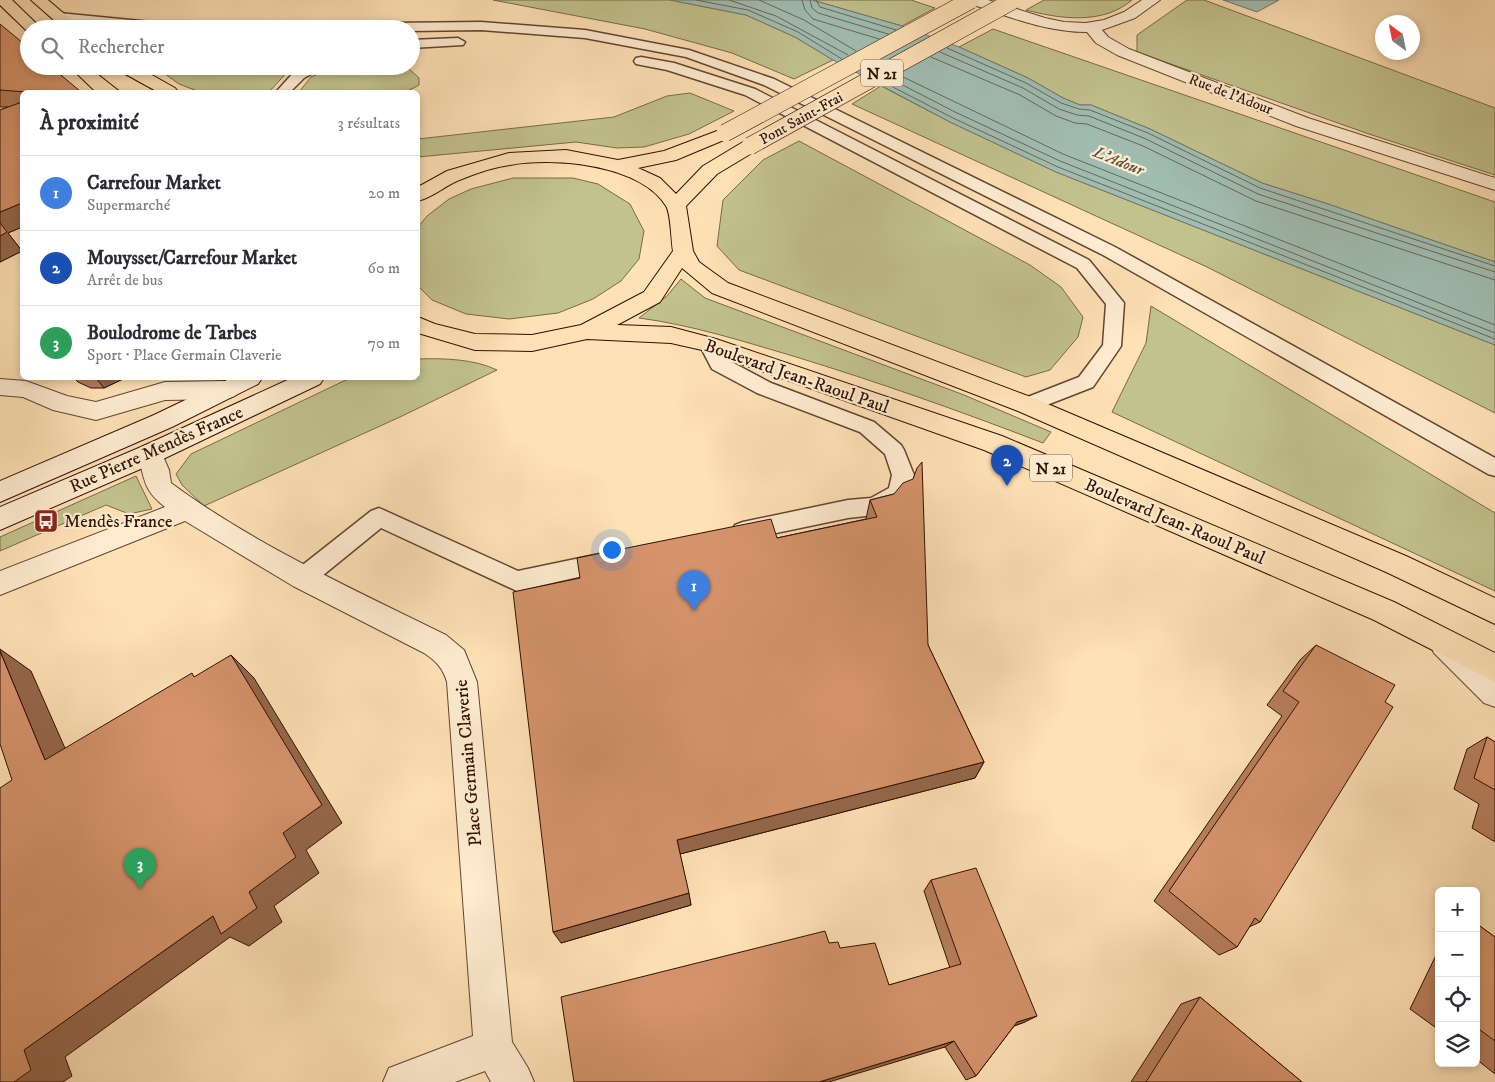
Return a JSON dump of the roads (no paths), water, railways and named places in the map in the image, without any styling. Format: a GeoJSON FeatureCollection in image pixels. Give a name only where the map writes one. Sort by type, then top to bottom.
{"type":"FeatureCollection","features":[{"type":"Feature","properties":{"kind":"main road"},"geometry":{"type":"LineString","coordinates":[[3,0],[24,20]]}},
{"type":"Feature","properties":{"kind":"main road"},"geometry":{"type":"LineString","coordinates":[[39,0],[63,20]]}},
{"type":"Feature","properties":{"kind":"main road","name":"Pont Saint-Frai"},"geometry":{"type":"LineString","coordinates":[[618,166],[669,156],[725,133],[972,0]]}},
{"type":"Feature","properties":{"kind":"main road","name":"Pont Saint-Frai"},"geometry":{"type":"LineString","coordinates":[[676,205],[710,170],[1014,0]]}},
{"type":"Feature","properties":{"kind":"main road"},"geometry":{"type":"LineString","coordinates":[[87,75],[105,90]]}},
{"type":"Feature","properties":{"kind":"main road"},"geometry":{"type":"LineString","coordinates":[[140,75],[166,90]]}},
{"type":"Feature","properties":{"kind":"main road"},"geometry":{"type":"LineString","coordinates":[[420,194],[454,175],[509,159],[566,156],[618,166],[653,182],[676,205],[683,252],[691,266],[720,288],[1027,405],[1396,564],[1495,612]]}},
{"type":"Feature","properties":{"kind":"main road"},"geometry":{"type":"LineString","coordinates":[[427,172],[454,175]]}},
{"type":"Feature","properties":{"kind":"main road"},"geometry":{"type":"LineString","coordinates":[[421,328],[475,342],[532,343],[587,331],[652,296],[683,252]]}},
{"type":"Feature","properties":{"kind":"main road","name":"Boulevard Jean-Raoul Paul"},"geometry":{"type":"LineString","coordinates":[[587,331],[671,335],[708,344],[993,443],[1384,611],[1495,668]]}},
{"type":"Feature","properties":{"kind":"street"},"geometry":{"type":"LineString","coordinates":[[972,0],[1056,27],[1092,28],[1120,20],[1143,8],[1152,0]]}},
{"type":"Feature","properties":{"kind":"street","name":"Rue de l'Adour"},"geometry":{"type":"LineString","coordinates":[[1092,28],[1102,40],[1123,52],[1293,118],[1495,184]]}},
{"type":"Feature","properties":{"kind":"street","name":"Rue Pierre Mendès France"},"geometry":{"type":"LineString","coordinates":[[0,492],[163,421],[246,380]]}},
{"type":"Feature","properties":{"kind":"street","name":"Rue Pierre Mendès France"},"geometry":{"type":"LineString","coordinates":[[0,519],[150,454],[308,380]]}},
{"type":"Feature","properties":{"kind":"street"},"geometry":{"type":"LineString","coordinates":[[0,387],[26,389],[62,404],[96,411],[165,391],[226,390]]}},
{"type":"Feature","properties":{"kind":"street","name":"Place Germain Claverie"},"geometry":{"type":"LineString","coordinates":[[150,454],[156,470],[157,483],[162,490],[187,509],[303,578],[435,644],[448,652],[458,665],[462,682],[493,1048]]}},
{"type":"Feature","properties":{"kind":"street"},"geometry":{"type":"LineString","coordinates":[[0,583],[187,509]]}},
{"type":"Feature","properties":{"kind":"street"},"geometry":{"type":"LineString","coordinates":[[1444,643],[1495,693]]}},
{"type":"Feature","properties":{"kind":"street"},"geometry":{"type":"LineString","coordinates":[[403,1082],[493,1048],[514,1082]]}},
{"type":"Feature","properties":{"kind":"lane"},"geometry":{"type":"LineString","coordinates":[[59,17],[90,20]]}},
{"type":"Feature","properties":{"kind":"lane"},"geometry":{"type":"LineString","coordinates":[[420,28],[481,26],[585,34],[689,54],[769,82],[1109,251],[1495,468]]}},
{"type":"Feature","properties":{"kind":"lane"},"geometry":{"type":"LineString","coordinates":[[420,44],[480,41],[568,46],[587,50]]}},
{"type":"Feature","properties":{"kind":"lane"},"geometry":{"type":"LineString","coordinates":[[623,57],[669,66],[750,92],[1083,264],[1115,302],[1112,346],[1086,382],[1027,405]]}},
{"type":"Feature","properties":{"kind":"lane"},"geometry":{"type":"LineString","coordinates":[[285,90],[299,75]]}},
{"type":"Feature","properties":{"kind":"lane"},"geometry":{"type":"LineString","coordinates":[[1083,264],[1109,251]]}},
{"type":"Feature","properties":{"kind":"lane"},"geometry":{"type":"LineString","coordinates":[[708,344],[719,364],[764,388],[867,428],[894,450],[903,475],[899,493],[875,506],[848,508],[722,536]]}},
{"type":"Feature","properties":{"kind":"lane"},"geometry":{"type":"LineString","coordinates":[[303,578],[379,517],[517,581],[624,557]]}},
{"type":"Feature","properties":{"kind":"water","name":"L'Adour"},"geometry":{"type":"Polygon","coordinates":[[[670,0],[812,0],[902,26],[959,47],[1028,78],[1063,98],[1080,105],[1091,105],[1150,129],[1262,183],[1495,262],[1495,345],[1056,172],[950,122],[833,60],[795,37],[746,15],[670,0]]]}},
{"type":"Feature","properties":{"kind":"water"},"geometry":{"type":"Polygon","coordinates":[[[1223,0],[1279,0],[1257,12],[1223,0]]]}},
{"type":"Feature","properties":{"kind":"place","name":"Mouysset/Carrefour Market"},"geometry":{"type":"Point","coordinates":[1007,486]}},
{"type":"Feature","properties":{"kind":"place","name":"Mendès France"},"geometry":{"type":"Point","coordinates":[46,521]}},
{"type":"Feature","properties":{"kind":"place","name":"Carrefour Market"},"geometry":{"type":"Point","coordinates":[694,611]}},
{"type":"Feature","properties":{"kind":"place","name":"Boulodrome de Tarbes"},"geometry":{"type":"Point","coordinates":[140,889]}}]}
